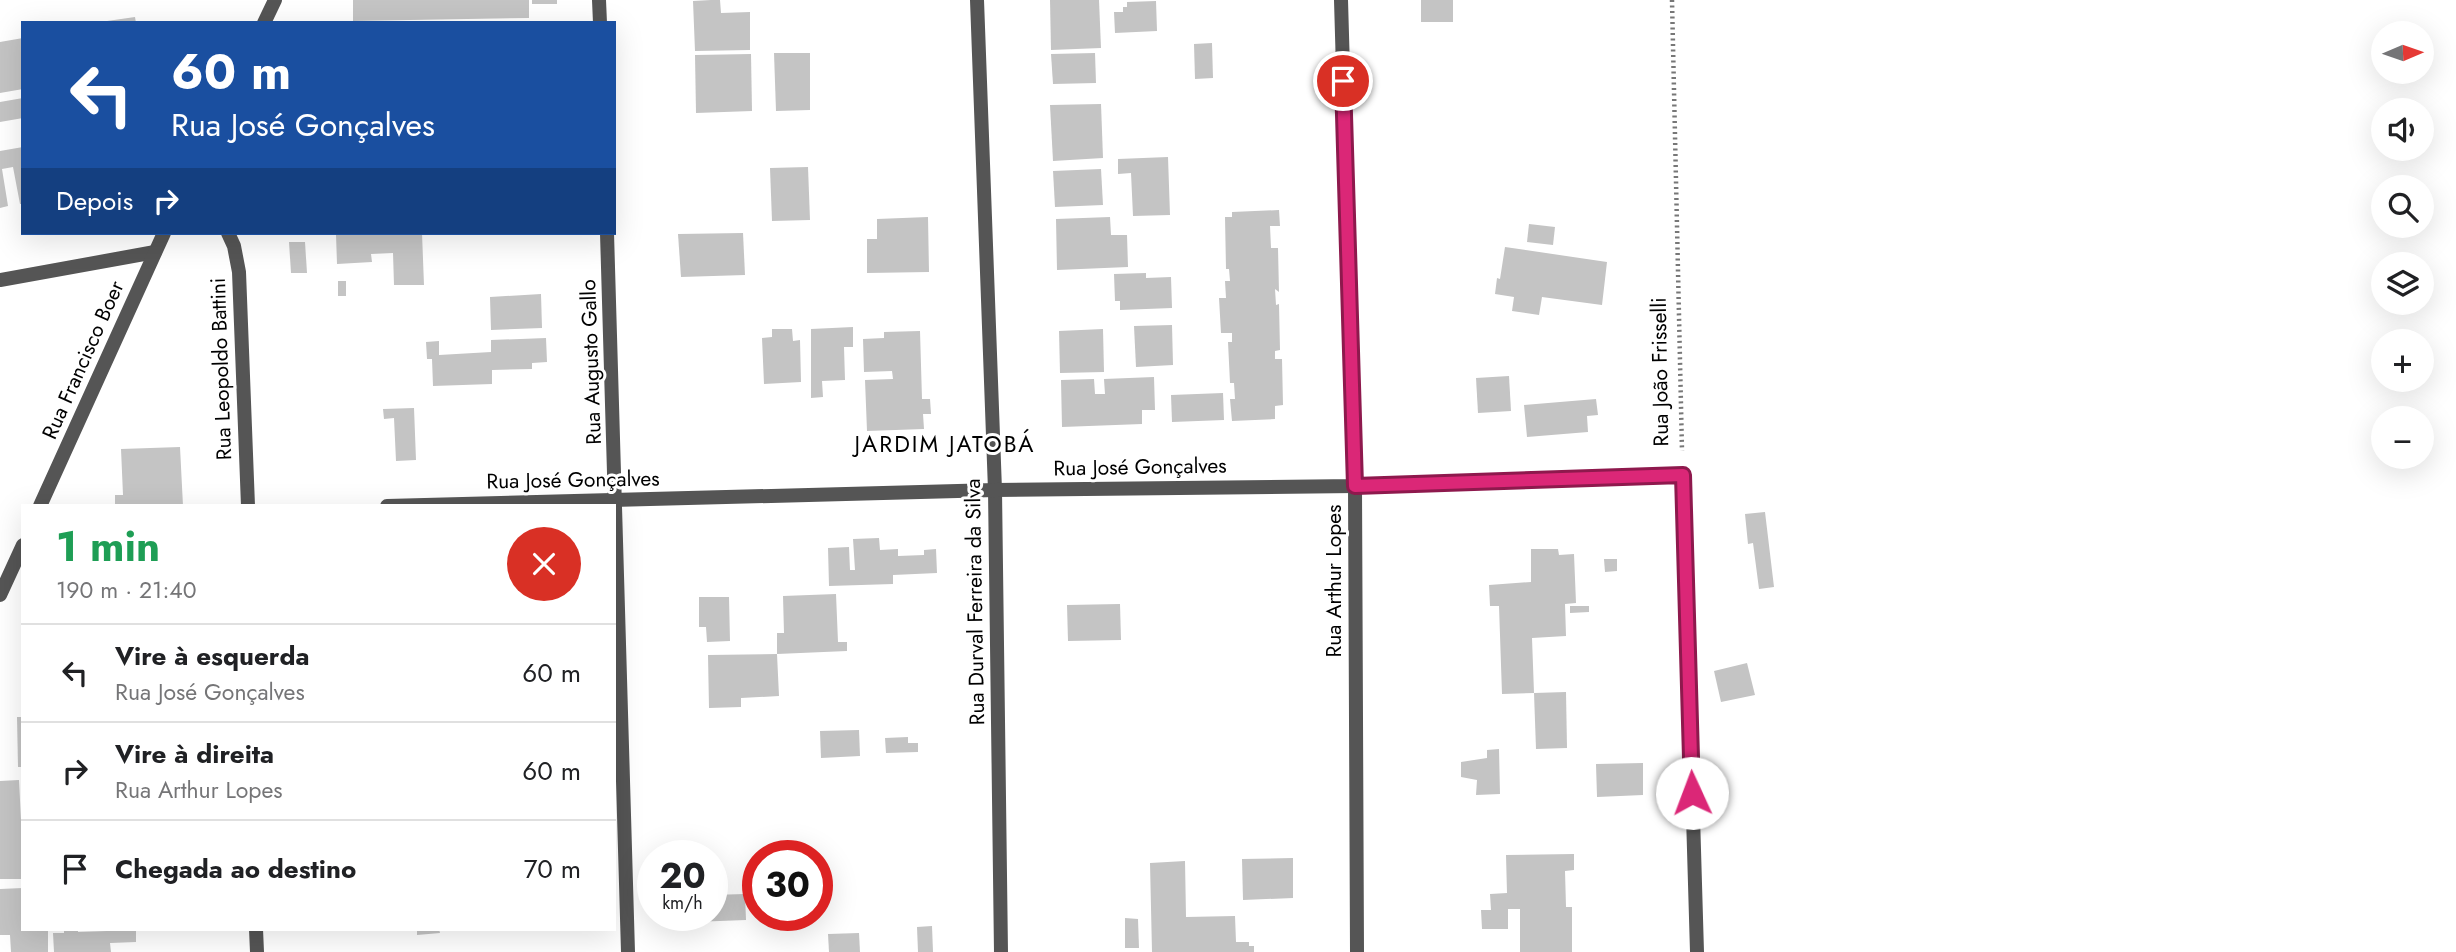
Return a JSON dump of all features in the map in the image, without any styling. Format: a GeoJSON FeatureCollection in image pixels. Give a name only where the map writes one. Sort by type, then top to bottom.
{"type":"FeatureCollection","features":[{"type":"Feature","properties":{"kind":"street"},"geometry":{"type":"LineString","coordinates":[[265,21],[275,0]]}},
{"type":"Feature","properties":{"kind":"street"},"geometry":{"type":"LineString","coordinates":[[599,0],[600,21]]}},
{"type":"Feature","properties":{"kind":"street","name":"Rua Durval Ferreira da Silva"},"geometry":{"type":"LineString","coordinates":[[977,0],[995,490],[1002,952]]}},
{"type":"Feature","properties":{"kind":"street","name":"Rua Arthur Lopes"},"geometry":{"type":"LineString","coordinates":[[1341,0],[1355,486],[1357,952]]}},
{"type":"Feature","properties":{"kind":"street","name":"Rua Francisco Boer"},"geometry":{"type":"LineString","coordinates":[[41,504],[163,235]]}},
{"type":"Feature","properties":{"kind":"street","name":"Rua Leopoldo Battini"},"geometry":{"type":"LineString","coordinates":[[229,235],[239,272],[248,504]]}},
{"type":"Feature","properties":{"kind":"street","name":"Rua Augusto Gallo"},"geometry":{"type":"LineString","coordinates":[[607,235],[617,500],[628,952]]}},
{"type":"Feature","properties":{"kind":"street"},"geometry":{"type":"LineString","coordinates":[[0,280],[155,252]]}},
{"type":"Feature","properties":{"kind":"street","name":"Rua José Gonçalves"},"geometry":{"type":"LineString","coordinates":[[464,504],[995,490],[1355,486],[1683,475]]}},
{"type":"Feature","properties":{"kind":"street","name":"Rua João Frisselli"},"geometry":{"type":"LineString","coordinates":[[1683,475],[1696,952]]}},
{"type":"Feature","properties":{"kind":"street"},"geometry":{"type":"LineString","coordinates":[[0,559],[20,551]]}},
{"type":"Feature","properties":{"kind":"street"},"geometry":{"type":"LineString","coordinates":[[0,596],[20,551]]}},
{"type":"Feature","properties":{"kind":"street"},"geometry":{"type":"LineString","coordinates":[[256,931],[257,952]]}},
{"type":"Feature","properties":{"kind":"path","name":"Rua João Frisselli"},"geometry":{"type":"LineString","coordinates":[[1672,0],[1683,475]]}},
{"type":"Feature","properties":{"kind":"building"},"geometry":{"type":"Polygon","coordinates":[[[353,0],[529,0],[529,18],[353,21],[353,0]]]}},
{"type":"Feature","properties":{"kind":"building"},"geometry":{"type":"Polygon","coordinates":[[[532,0],[557,0],[557,4],[532,4],[532,0]]]}},
{"type":"Feature","properties":{"kind":"building"},"geometry":{"type":"Polygon","coordinates":[[[720,0],[721,13],[750,12],[750,50],[695,51],[693,1],[720,0]]]}},
{"type":"Feature","properties":{"kind":"building"},"geometry":{"type":"Polygon","coordinates":[[[1050,0],[1099,0],[1101,48],[1051,50],[1050,0]]]}},
{"type":"Feature","properties":{"kind":"building"},"geometry":{"type":"Polygon","coordinates":[[[1421,0],[1453,0],[1453,22],[1421,22],[1421,0]]]}},
{"type":"Feature","properties":{"kind":"building"},"geometry":{"type":"Polygon","coordinates":[[[1156,1],[1157,31],[1115,33],[1114,12],[1123,12],[1127,2],[1156,1]]]}},
{"type":"Feature","properties":{"kind":"building"},"geometry":{"type":"Polygon","coordinates":[[[135,17],[136,21],[107,21],[135,17]]]}},
{"type":"Feature","properties":{"kind":"building"},"geometry":{"type":"Polygon","coordinates":[[[21,38],[21,89],[0,93],[0,42],[21,38]]]}},
{"type":"Feature","properties":{"kind":"building"},"geometry":{"type":"Polygon","coordinates":[[[1212,43],[1213,78],[1195,79],[1194,44],[1212,43]]]}},
{"type":"Feature","properties":{"kind":"building"},"geometry":{"type":"Polygon","coordinates":[[[774,53],[810,53],[810,110],[776,111],[774,53]]]}},
{"type":"Feature","properties":{"kind":"building"},"geometry":{"type":"Polygon","coordinates":[[[1095,53],[1096,83],[1053,84],[1051,54],[1095,53]]]}},
{"type":"Feature","properties":{"kind":"building"},"geometry":{"type":"Polygon","coordinates":[[[751,54],[752,111],[696,113],[695,55],[751,54]]]}},
{"type":"Feature","properties":{"kind":"building"},"geometry":{"type":"Polygon","coordinates":[[[21,98],[21,118],[0,122],[0,102],[21,98]]]}},
{"type":"Feature","properties":{"kind":"building"},"geometry":{"type":"Polygon","coordinates":[[[1101,104],[1103,158],[1053,161],[1050,105],[1101,104]]]}},
{"type":"Feature","properties":{"kind":"building"},"geometry":{"type":"Polygon","coordinates":[[[21,147],[21,204],[13,167],[2,169],[8,206],[0,208],[0,151],[21,147]]]}},
{"type":"Feature","properties":{"kind":"building"},"geometry":{"type":"Polygon","coordinates":[[[1168,157],[1170,215],[1133,216],[1131,173],[1118,174],[1118,159],[1168,157]]]}},
{"type":"Feature","properties":{"kind":"building"},"geometry":{"type":"Polygon","coordinates":[[[808,167],[810,220],[772,221],[770,168],[808,167]]]}},
{"type":"Feature","properties":{"kind":"building"},"geometry":{"type":"Polygon","coordinates":[[[1101,169],[1103,205],[1055,207],[1053,171],[1101,169]]]}},
{"type":"Feature","properties":{"kind":"building"},"geometry":{"type":"Polygon","coordinates":[[[1279,210],[1280,226],[1270,226],[1271,248],[1278,248],[1279,292],[1275,289],[1276,305],[1279,304],[1280,350],[1275,351],[1275,359],[1282,359],[1283,405],[1275,406],[1275,419],[1232,421],[1230,399],[1235,399],[1234,383],[1230,383],[1228,342],[1232,342],[1232,333],[1221,333],[1219,298],[1226,298],[1225,281],[1230,281],[1229,269],[1226,269],[1225,217],[1232,217],[1232,212],[1279,210]]]}},
{"type":"Feature","properties":{"kind":"building"},"geometry":{"type":"Polygon","coordinates":[[[928,217],[929,272],[867,273],[867,239],[877,239],[877,219],[928,217]]]}},
{"type":"Feature","properties":{"kind":"building"},"geometry":{"type":"Polygon","coordinates":[[[1110,217],[1111,235],[1127,235],[1128,267],[1057,270],[1056,219],[1110,217]]]}},
{"type":"Feature","properties":{"kind":"building"},"geometry":{"type":"Polygon","coordinates":[[[1529,224],[1555,227],[1553,245],[1527,242],[1529,224]]]}},
{"type":"Feature","properties":{"kind":"building"},"geometry":{"type":"Polygon","coordinates":[[[743,233],[745,275],[681,277],[678,234],[743,233]]]}},
{"type":"Feature","properties":{"kind":"building"},"geometry":{"type":"Polygon","coordinates":[[[336,235],[422,235],[424,285],[394,285],[393,253],[371,254],[372,262],[337,264],[336,235]]]}},
{"type":"Feature","properties":{"kind":"building"},"geometry":{"type":"Polygon","coordinates":[[[289,242],[305,242],[307,273],[291,273],[289,242]]]}},
{"type":"Feature","properties":{"kind":"building"},"geometry":{"type":"Polygon","coordinates":[[[1505,247],[1607,262],[1602,305],[1542,297],[1539,315],[1512,311],[1514,297],[1495,294],[1505,247]]]}},
{"type":"Feature","properties":{"kind":"building"},"geometry":{"type":"Polygon","coordinates":[[[1146,273],[1146,278],[1171,277],[1172,308],[1120,310],[1120,301],[1115,301],[1114,274],[1146,273]]]}},
{"type":"Feature","properties":{"kind":"building"},"geometry":{"type":"Polygon","coordinates":[[[338,281],[346,281],[346,296],[338,296],[338,281]]]}},
{"type":"Feature","properties":{"kind":"building"},"geometry":{"type":"Polygon","coordinates":[[[541,294],[542,328],[491,330],[490,297],[541,294]]]}},
{"type":"Feature","properties":{"kind":"building"},"geometry":{"type":"Polygon","coordinates":[[[1172,325],[1173,365],[1136,367],[1134,326],[1172,325]]]}},
{"type":"Feature","properties":{"kind":"building"},"geometry":{"type":"Polygon","coordinates":[[[853,327],[853,347],[844,347],[845,380],[822,381],[823,397],[811,398],[811,329],[853,327]]]}},
{"type":"Feature","properties":{"kind":"building"},"geometry":{"type":"Polygon","coordinates":[[[772,329],[792,329],[793,341],[800,340],[801,382],[764,384],[762,338],[772,337],[772,329]]]}},
{"type":"Feature","properties":{"kind":"building"},"geometry":{"type":"Polygon","coordinates":[[[1103,329],[1104,372],[1060,373],[1059,331],[1103,329]]]}},
{"type":"Feature","properties":{"kind":"building"},"geometry":{"type":"Polygon","coordinates":[[[920,331],[922,399],[930,399],[931,414],[923,414],[924,429],[867,431],[865,380],[893,379],[892,371],[864,372],[863,339],[884,338],[884,332],[920,331]]]}},
{"type":"Feature","properties":{"kind":"building"},"geometry":{"type":"Polygon","coordinates":[[[546,338],[547,362],[532,363],[532,369],[492,370],[492,384],[433,386],[432,359],[427,359],[426,342],[439,341],[439,355],[491,352],[491,340],[546,338]]]}},
{"type":"Feature","properties":{"kind":"building"},"geometry":{"type":"Polygon","coordinates":[[[1509,376],[1511,411],[1478,413],[1476,378],[1509,376]]]}},
{"type":"Feature","properties":{"kind":"building"},"geometry":{"type":"Polygon","coordinates":[[[1154,377],[1155,410],[1142,410],[1142,424],[1062,427],[1061,380],[1094,379],[1095,394],[1105,394],[1104,379],[1154,377]]]}},
{"type":"Feature","properties":{"kind":"building"},"geometry":{"type":"Polygon","coordinates":[[[1223,393],[1224,420],[1172,422],[1171,395],[1223,393]]]}},
{"type":"Feature","properties":{"kind":"building"},"geometry":{"type":"Polygon","coordinates":[[[1596,399],[1598,415],[1587,416],[1588,432],[1527,437],[1524,405],[1596,399]]]}},
{"type":"Feature","properties":{"kind":"building"},"geometry":{"type":"Polygon","coordinates":[[[414,408],[416,460],[396,461],[394,418],[384,419],[383,409],[414,408]]]}},
{"type":"Feature","properties":{"kind":"building"},"geometry":{"type":"Polygon","coordinates":[[[180,447],[183,504],[115,504],[115,495],[123,495],[121,449],[180,447]]]}},
{"type":"Feature","properties":{"kind":"building"},"geometry":{"type":"Polygon","coordinates":[[[1765,512],[1774,587],[1759,589],[1753,543],[1748,544],[1745,514],[1765,512]]]}},
{"type":"Feature","properties":{"kind":"building"},"geometry":{"type":"Polygon","coordinates":[[[879,538],[880,550],[898,549],[898,556],[924,555],[924,550],[936,549],[937,573],[893,575],[893,584],[829,586],[828,548],[849,547],[850,570],[855,570],[853,539],[879,538]]]}},
{"type":"Feature","properties":{"kind":"building"},"geometry":{"type":"Polygon","coordinates":[[[1531,549],[1558,549],[1559,555],[1574,554],[1576,603],[1565,604],[1566,636],[1532,638],[1534,693],[1502,694],[1499,606],[1490,606],[1489,585],[1531,582],[1531,549]]]}},
{"type":"Feature","properties":{"kind":"building"},"geometry":{"type":"Polygon","coordinates":[[[1604,559],[1617,559],[1617,571],[1605,572],[1604,559]]]}},
{"type":"Feature","properties":{"kind":"building"},"geometry":{"type":"Polygon","coordinates":[[[836,594],[838,642],[847,642],[847,651],[777,654],[777,633],[784,633],[783,596],[836,594]]]}},
{"type":"Feature","properties":{"kind":"building"},"geometry":{"type":"Polygon","coordinates":[[[699,597],[729,597],[730,641],[707,642],[706,627],[699,627],[699,597]]]}},
{"type":"Feature","properties":{"kind":"building"},"geometry":{"type":"Polygon","coordinates":[[[1120,604],[1121,640],[1068,641],[1067,605],[1120,604]]]}},
{"type":"Feature","properties":{"kind":"building"},"geometry":{"type":"Polygon","coordinates":[[[1570,606],[1589,606],[1589,612],[1570,613],[1570,606]]]}},
{"type":"Feature","properties":{"kind":"building"},"geometry":{"type":"Polygon","coordinates":[[[777,654],[779,696],[741,698],[741,707],[709,708],[708,655],[777,654]]]}},
{"type":"Feature","properties":{"kind":"building"},"geometry":{"type":"Polygon","coordinates":[[[1747,663],[1755,695],[1721,702],[1714,671],[1747,663]]]}},
{"type":"Feature","properties":{"kind":"building"},"geometry":{"type":"Polygon","coordinates":[[[1566,692],[1567,748],[1536,749],[1534,693],[1566,692]]]}},
{"type":"Feature","properties":{"kind":"building"},"geometry":{"type":"Polygon","coordinates":[[[17,717],[21,717],[21,767],[18,767],[17,717]]]}},
{"type":"Feature","properties":{"kind":"building"},"geometry":{"type":"Polygon","coordinates":[[[859,730],[860,756],[821,758],[820,731],[859,730]]]}},
{"type":"Feature","properties":{"kind":"building"},"geometry":{"type":"Polygon","coordinates":[[[908,737],[908,743],[918,743],[918,752],[886,753],[885,738],[908,737]]]}},
{"type":"Feature","properties":{"kind":"building"},"geometry":{"type":"Polygon","coordinates":[[[1499,749],[1500,794],[1476,795],[1477,780],[1461,777],[1461,762],[1487,758],[1487,750],[1499,749]]]}},
{"type":"Feature","properties":{"kind":"building"},"geometry":{"type":"Polygon","coordinates":[[[1643,763],[1643,795],[1597,797],[1596,764],[1643,763]]]}},
{"type":"Feature","properties":{"kind":"building"},"geometry":{"type":"Polygon","coordinates":[[[19,780],[21,879],[0,879],[0,781],[19,780]]]}},
{"type":"Feature","properties":{"kind":"building"},"geometry":{"type":"Polygon","coordinates":[[[1574,854],[1574,870],[1565,871],[1566,907],[1572,907],[1572,952],[1520,952],[1520,909],[1508,909],[1508,929],[1482,929],[1481,910],[1491,910],[1490,894],[1507,893],[1506,855],[1574,854]]]}},
{"type":"Feature","properties":{"kind":"building"},"geometry":{"type":"Polygon","coordinates":[[[1293,858],[1293,898],[1243,900],[1242,859],[1293,858]]]}},
{"type":"Feature","properties":{"kind":"building"},"geometry":{"type":"Polygon","coordinates":[[[1185,861],[1186,917],[1235,916],[1236,942],[1249,942],[1249,946],[1254,946],[1254,952],[1152,952],[1150,863],[1185,861]]]}},
{"type":"Feature","properties":{"kind":"building"},"geometry":{"type":"Polygon","coordinates":[[[21,888],[21,931],[48,931],[48,952],[11,952],[10,935],[0,935],[0,889],[21,888]]]}},
{"type":"Feature","properties":{"kind":"building"},"geometry":{"type":"Polygon","coordinates":[[[742,894],[742,920],[728,921],[728,895],[742,894]]]}},
{"type":"Feature","properties":{"kind":"building"},"geometry":{"type":"Polygon","coordinates":[[[1125,918],[1138,919],[1139,948],[1125,948],[1125,918]]]}},
{"type":"Feature","properties":{"kind":"building"},"geometry":{"type":"Polygon","coordinates":[[[932,926],[933,952],[918,952],[917,927],[932,926]]]}},
{"type":"Feature","properties":{"kind":"building"},"geometry":{"type":"Polygon","coordinates":[[[136,931],[136,942],[110,943],[111,952],[54,952],[53,933],[136,931]]]}},
{"type":"Feature","properties":{"kind":"building"},"geometry":{"type":"Polygon","coordinates":[[[417,931],[440,933],[417,935],[417,931]]]}},
{"type":"Feature","properties":{"kind":"building"},"geometry":{"type":"Polygon","coordinates":[[[859,933],[860,952],[829,952],[828,934],[859,933]]]}},
{"type":"Feature","properties":{"kind":"district","name":"JARDIM JATOBÁ"},"geometry":{"type":"Point","coordinates":[945,444]}},
{"type":"Feature","properties":{"kind":"route"},"geometry":{"type":"LineString","coordinates":[[1343,81],[1355,486],[1683,475],[1692,793]]}}]}
